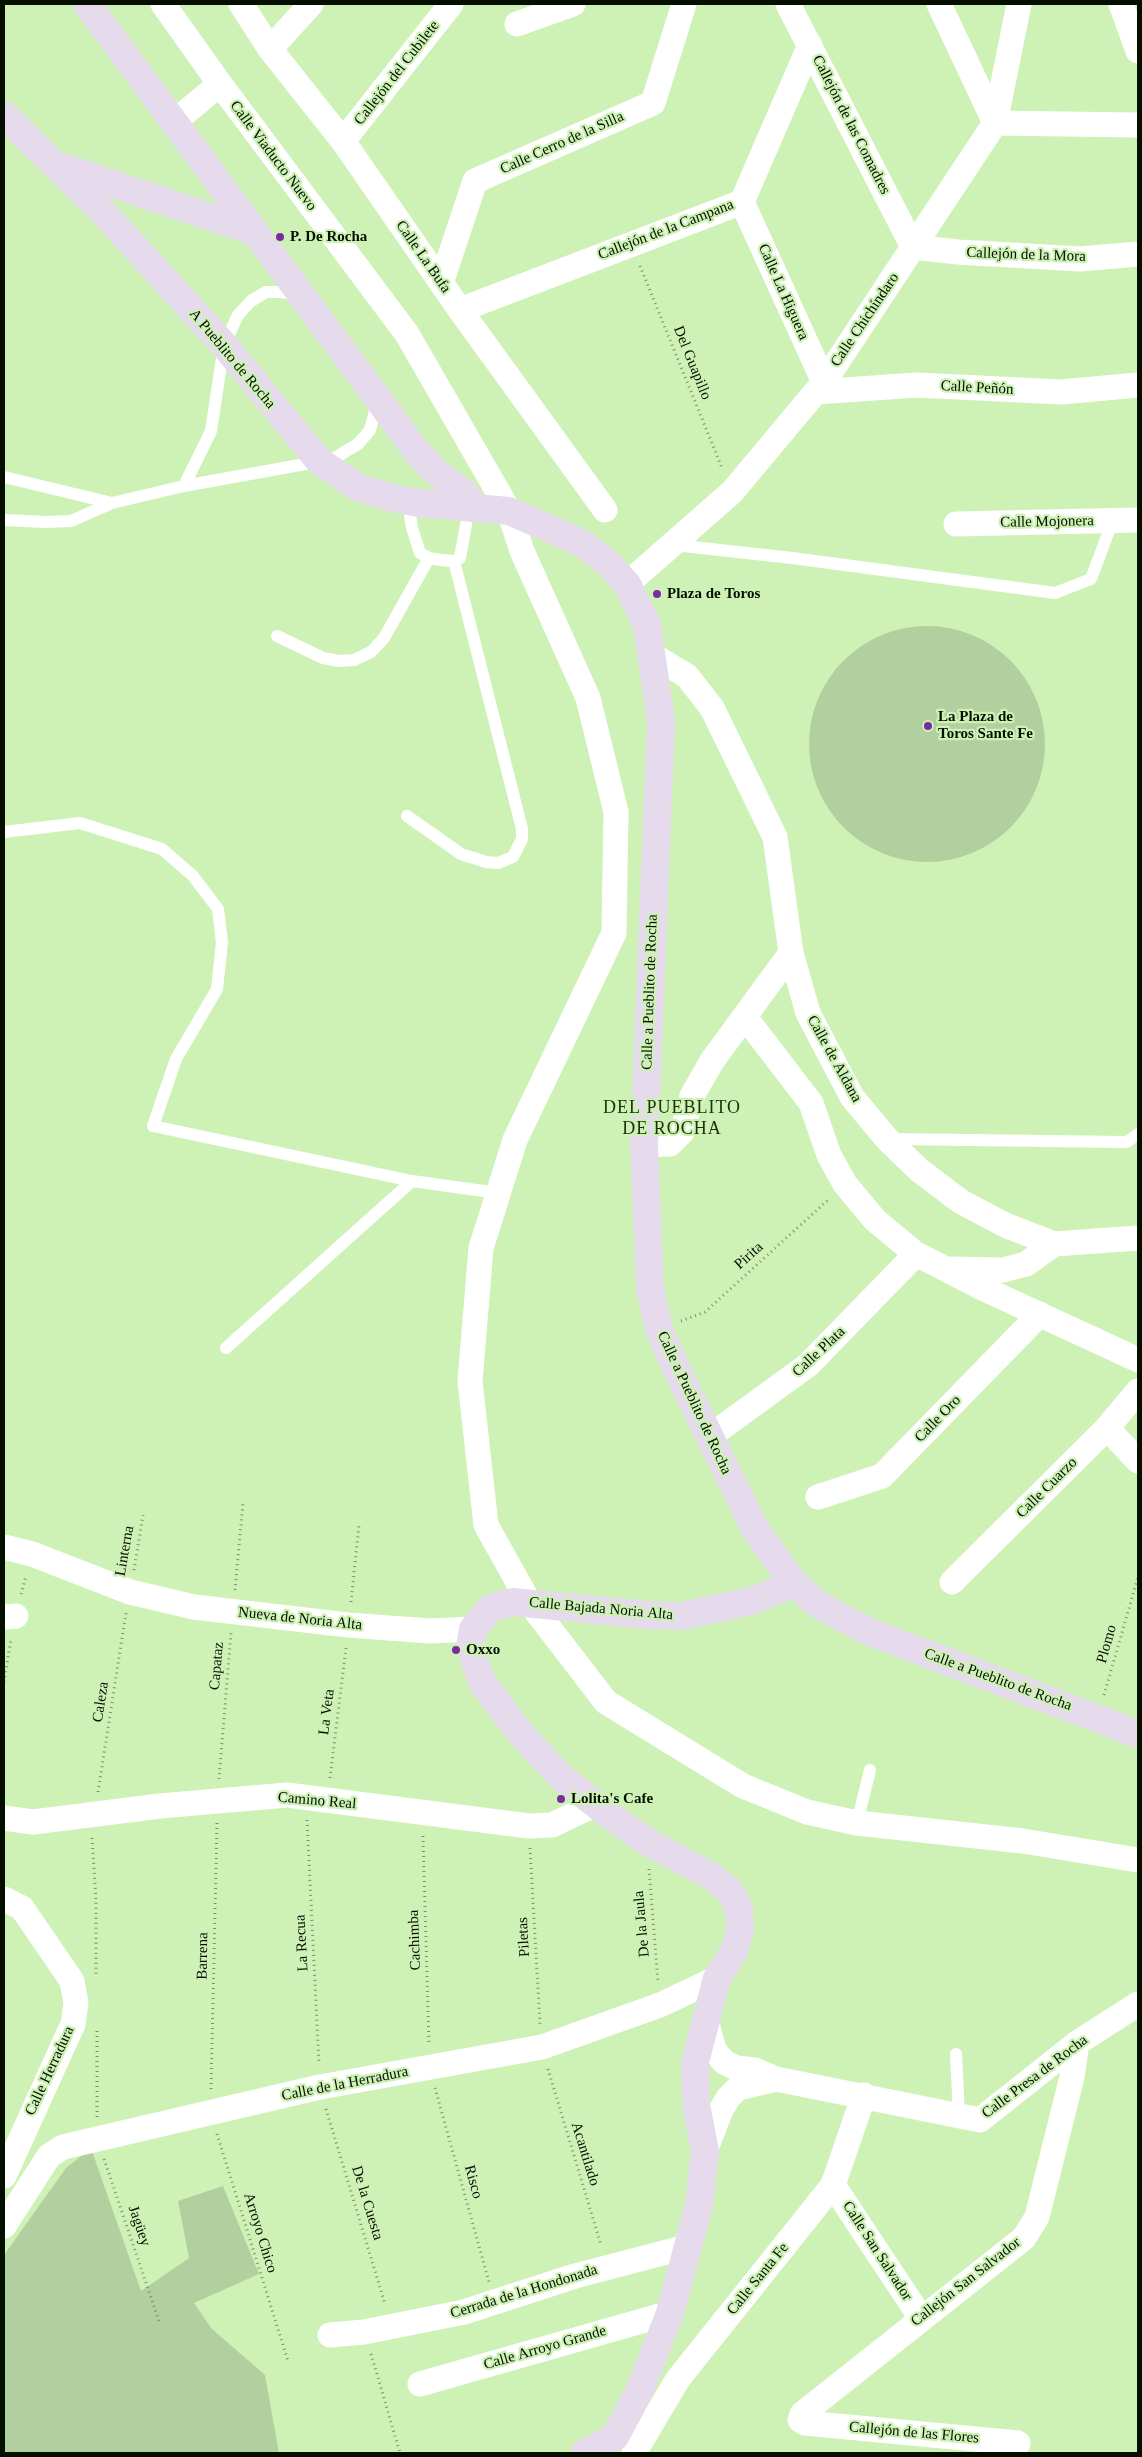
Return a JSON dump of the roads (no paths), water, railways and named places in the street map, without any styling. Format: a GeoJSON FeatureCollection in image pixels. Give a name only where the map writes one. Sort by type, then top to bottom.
{"type":"FeatureCollection","features":[{"type":"Feature","properties":{"kind":"street"},"geometry":{"type":"LineString","coordinates":[[87,4],[417,452],[438,473],[464,493],[472,508]]}},
{"type":"Feature","properties":{"kind":"street","name":"Calle Viaducto Nuevo"},"geometry":{"type":"LineString","coordinates":[[163,4],[220,84],[407,334],[509,511],[522,551],[588,698],[616,812],[614,933],[515,1140],[481,1248],[470,1381],[486,1525],[529,1602],[606,1702],[743,1786],[807,1812],[857,1823],[1023,1841],[1138,1860]]}},
{"type":"Feature","properties":{"kind":"street","name":"Calle La Bufa"},"geometry":{"type":"LineString","coordinates":[[241,4],[270,49],[343,141],[460,310],[605,510]]}},
{"type":"Feature","properties":{"kind":"street"},"geometry":{"type":"LineString","coordinates":[[270,49],[311,4]]}},
{"type":"Feature","properties":{"kind":"street","name":"Callejón del Cubilete"},"geometry":{"type":"LineString","coordinates":[[343,141],[451,4]]}},
{"type":"Feature","properties":{"kind":"street"},"geometry":{"type":"LineString","coordinates":[[517,24],[573,4]]}},
{"type":"Feature","properties":{"kind":"street","name":"Calle Cerro de la Silla"},"geometry":{"type":"LineString","coordinates":[[441,283],[475,181],[653,103],[684,4]]}},
{"type":"Feature","properties":{"kind":"street","name":"Callejón de las Comadres"},"geometry":{"type":"LineString","coordinates":[[788,4],[913,247]]}},
{"type":"Feature","properties":{"kind":"street"},"geometry":{"type":"LineString","coordinates":[[939,4],[995,123],[1138,125]]}},
{"type":"Feature","properties":{"kind":"street","name":"Calle Chichíndaro"},"geometry":{"type":"LineString","coordinates":[[627,584],[674,545],[732,492],[820,387],[995,123],[1020,4]]}},
{"type":"Feature","properties":{"kind":"street"},"geometry":{"type":"LineString","coordinates":[[1121,4],[1138,51]]}},
{"type":"Feature","properties":{"kind":"street","name":"Callejón de la Campana"},"geometry":{"type":"LineString","coordinates":[[460,310],[630,243],[742,202],[810,45]]}},
{"type":"Feature","properties":{"kind":"street"},"geometry":{"type":"LineString","coordinates":[[174,122],[220,84]]}},
{"type":"Feature","properties":{"kind":"street","name":"A Pueblito de Rocha"},"geometry":{"type":"LineString","coordinates":[[4,115],[102,211],[224,346],[319,461],[359,488],[408,501],[509,511]]}},
{"type":"Feature","properties":{"kind":"street"},"geometry":{"type":"LineString","coordinates":[[52,163],[255,232]]}},
{"type":"Feature","properties":{"kind":"street","name":"Calle La Higuera"},"geometry":{"type":"LineString","coordinates":[[742,202],[820,387]]}},
{"type":"Feature","properties":{"kind":"street","name":"Callejón de la Mora"},"geometry":{"type":"LineString","coordinates":[[913,247],[958,252],[1080,259],[1138,254]]}},
{"type":"Feature","properties":{"kind":"street","name":"Calle Peñón"},"geometry":{"type":"LineString","coordinates":[[820,387],[917,385],[1061,392],[1138,386]]}},
{"type":"Feature","properties":{"kind":"street","name":"Calle a Pueblito de Rocha"},"geometry":{"type":"LineString","coordinates":[[509,511],[582,543],[609,564],[627,584],[647,625],[661,721],[644,1144],[650,1288],[659,1329],[756,1531],[794,1582],[816,1602],[867,1631],[1098,1717],[1138,1734]]}},
{"type":"Feature","properties":{"kind":"street","name":"Calle Mojonera"},"geometry":{"type":"LineString","coordinates":[[956,524],[1138,520]]}},
{"type":"Feature","properties":{"kind":"street","name":"Calle de Aldana"},"geometry":{"type":"LineString","coordinates":[[652,655],[687,676],[712,708],[775,837],[791,953],[808,1013],[852,1097],[887,1139],[919,1170],[960,1201],[1005,1225],[1054,1244],[1138,1238]]}},
{"type":"Feature","properties":{"kind":"street"},"geometry":{"type":"LineString","coordinates":[[644,1144],[670,1144],[682,1132],[692,1096],[712,1061],[791,953]]}},
{"type":"Feature","properties":{"kind":"street"},"geometry":{"type":"LineString","coordinates":[[745,1017],[811,1103],[828,1155],[845,1184],[874,1220],[916,1254],[980,1287],[1138,1360]]}},
{"type":"Feature","properties":{"kind":"street"},"geometry":{"type":"LineString","coordinates":[[947,1269],[1004,1270],[1026,1264],[1054,1244]]}},
{"type":"Feature","properties":{"kind":"street","name":"Calle Plata"},"geometry":{"type":"LineString","coordinates":[[710,1437],[808,1365],[916,1254]]}},
{"type":"Feature","properties":{"kind":"street","name":"Calle Oro"},"geometry":{"type":"LineString","coordinates":[[818,1497],[882,1476],[1040,1314]]}},
{"type":"Feature","properties":{"kind":"street","name":"Calle Cuarzo"},"geometry":{"type":"LineString","coordinates":[[952,1582],[1107,1428],[1138,1390]]}},
{"type":"Feature","properties":{"kind":"street"},"geometry":{"type":"LineString","coordinates":[[1107,1428],[1138,1461]]}},
{"type":"Feature","properties":{"kind":"street","name":"Nueva de Noria Alta"},"geometry":{"type":"LineString","coordinates":[[4,1547],[32,1554],[130,1592],[194,1607],[348,1625],[430,1631],[473,1629]]}},
{"type":"Feature","properties":{"kind":"street","name":"Calle Bajada Noria Alta"},"geometry":{"type":"LineString","coordinates":[[473,1629],[490,1608],[512,1602],[529,1602],[647,1615],[682,1616],[755,1600],[794,1582]]}},
{"type":"Feature","properties":{"kind":"street"},"geometry":{"type":"LineString","coordinates":[[473,1629],[470,1647],[482,1682],[521,1734],[561,1777],[646,1841],[714,1877],[729,1890],[739,1909],[740,1928],[735,1950],[717,1978],[695,2062],[696,2105],[705,2151],[699,2204],[686,2247],[670,2313],[639,2392],[614,2437],[584,2453]]}},
{"type":"Feature","properties":{"kind":"street","name":"Camino Real"},"geometry":{"type":"LineString","coordinates":[[4,1818],[33,1822],[287,1795],[529,1826],[552,1825],[596,1804]]}},
{"type":"Feature","properties":{"kind":"street","name":"Calle Herradura"},"geometry":{"type":"LineString","coordinates":[[4,1899],[22,1908],[72,1981],[76,2003],[73,2024],[4,2176]]}},
{"type":"Feature","properties":{"kind":"street","name":"Calle de la Herradura"},"geometry":{"type":"LineString","coordinates":[[4,2226],[49,2156],[63,2147],[97,2137],[320,2087],[542,2047],[660,2005],[717,1978]]}},
{"type":"Feature","properties":{"kind":"street","name":"Calle Presa de Rocha"},"geometry":{"type":"LineString","coordinates":[[706,2020],[714,2050],[724,2062],[736,2068],[754,2070],[776,2079],[864,2095],[980,2120],[1077,2043],[1138,2004]]}},
{"type":"Feature","properties":{"kind":"street","name":"Callejón San Salvador"},"geometry":{"type":"LineString","coordinates":[[800,2420],[802,2414],[1024,2238],[1038,2217],[1072,2077],[1077,2043]]}},
{"type":"Feature","properties":{"kind":"street","name":"Calle Presa de Rocha"},"geometry":{"type":"LineString","coordinates":[[705,2151],[720,2112],[728,2098],[738,2088],[776,2079]]}},
{"type":"Feature","properties":{"kind":"street","name":"Calle Santa Fe"},"geometry":{"type":"LineString","coordinates":[[634,2453],[678,2379],[833,2185],[864,2095]]}},
{"type":"Feature","properties":{"kind":"street","name":"Calle San Salvador"},"geometry":{"type":"LineString","coordinates":[[833,2185],[921,2318]]}},
{"type":"Feature","properties":{"kind":"street","name":"Cerrada de la Hondonada"},"geometry":{"type":"LineString","coordinates":[[330,2335],[364,2332],[494,2303],[607,2267],[686,2247]]}},
{"type":"Feature","properties":{"kind":"street","name":"Calle Arroyo Grande"},"geometry":{"type":"LineString","coordinates":[[420,2384],[670,2313]]}},
{"type":"Feature","properties":{"kind":"street","name":"Callejón de las Flores"},"geometry":{"type":"LineString","coordinates":[[800,2420],[805,2423],[1018,2443],[1014,2453]]}},
{"type":"Feature","properties":{"kind":"lane"},"geometry":{"type":"LineString","coordinates":[[184,486],[211,431],[224,346],[238,315],[251,301],[266,292],[282,292],[303,297]]}},
{"type":"Feature","properties":{"kind":"lane"},"geometry":{"type":"LineString","coordinates":[[4,520],[71,521],[112,503],[184,486],[333,458],[358,444],[370,430],[375,411],[367,384]]}},
{"type":"Feature","properties":{"kind":"lane"},"geometry":{"type":"LineString","coordinates":[[4,478],[112,503]]}},
{"type":"Feature","properties":{"kind":"lane"},"geometry":{"type":"LineString","coordinates":[[408,501],[415,542],[420,553],[429,558],[454,561],[460,558],[472,508]]}},
{"type":"Feature","properties":{"kind":"lane"},"geometry":{"type":"LineString","coordinates":[[674,545],[792,558],[1055,593],[1091,580],[1113,520]]}},
{"type":"Feature","properties":{"kind":"lane"},"geometry":{"type":"LineString","coordinates":[[278,636],[324,658],[338,662],[354,660],[371,652],[384,638],[429,558]]}},
{"type":"Feature","properties":{"kind":"lane"},"geometry":{"type":"LineString","coordinates":[[407,816],[461,854],[486,862],[498,863],[513,857],[522,840],[522,830],[454,561]]}},
{"type":"Feature","properties":{"kind":"lane"},"geometry":{"type":"LineString","coordinates":[[4,832],[80,823],[162,849],[193,876],[218,909],[222,942],[217,988],[176,1059],[153,1126],[412,1181],[498,1193]]}},
{"type":"Feature","properties":{"kind":"lane"},"geometry":{"type":"LineString","coordinates":[[887,1139],[1127,1142],[1138,1134]]}},
{"type":"Feature","properties":{"kind":"lane"},"geometry":{"type":"LineString","coordinates":[[226,1348],[412,1181]]}},
{"type":"Feature","properties":{"kind":"lane"},"geometry":{"type":"LineString","coordinates":[[857,1823],[870,1770]]}},
{"type":"Feature","properties":{"kind":"lane"},"geometry":{"type":"LineString","coordinates":[[956,2054],[959,2116]]}},
{"type":"Feature","properties":{"kind":"place","name":"P. De Rocha"},"geometry":{"type":"Point","coordinates":[280,237]}},
{"type":"Feature","properties":{"kind":"place","name":"Plaza de Toros"},"geometry":{"type":"Point","coordinates":[657,594]}},
{"type":"Feature","properties":{"kind":"place","name":"La Plaza de Toros Sante Fe"},"geometry":{"type":"Point","coordinates":[928,726]}},
{"type":"Feature","properties":{"kind":"place","name":"Oxxo"},"geometry":{"type":"Point","coordinates":[456,1650]}},
{"type":"Feature","properties":{"kind":"place","name":"Lolita's Cafe"},"geometry":{"type":"Point","coordinates":[561,1799]}},
{"type":"Feature","properties":{"kind":"district","name":"DEL PUEBLITO DE ROCHA"},"geometry":{"type":"Point","coordinates":[672,1118]}}]}
